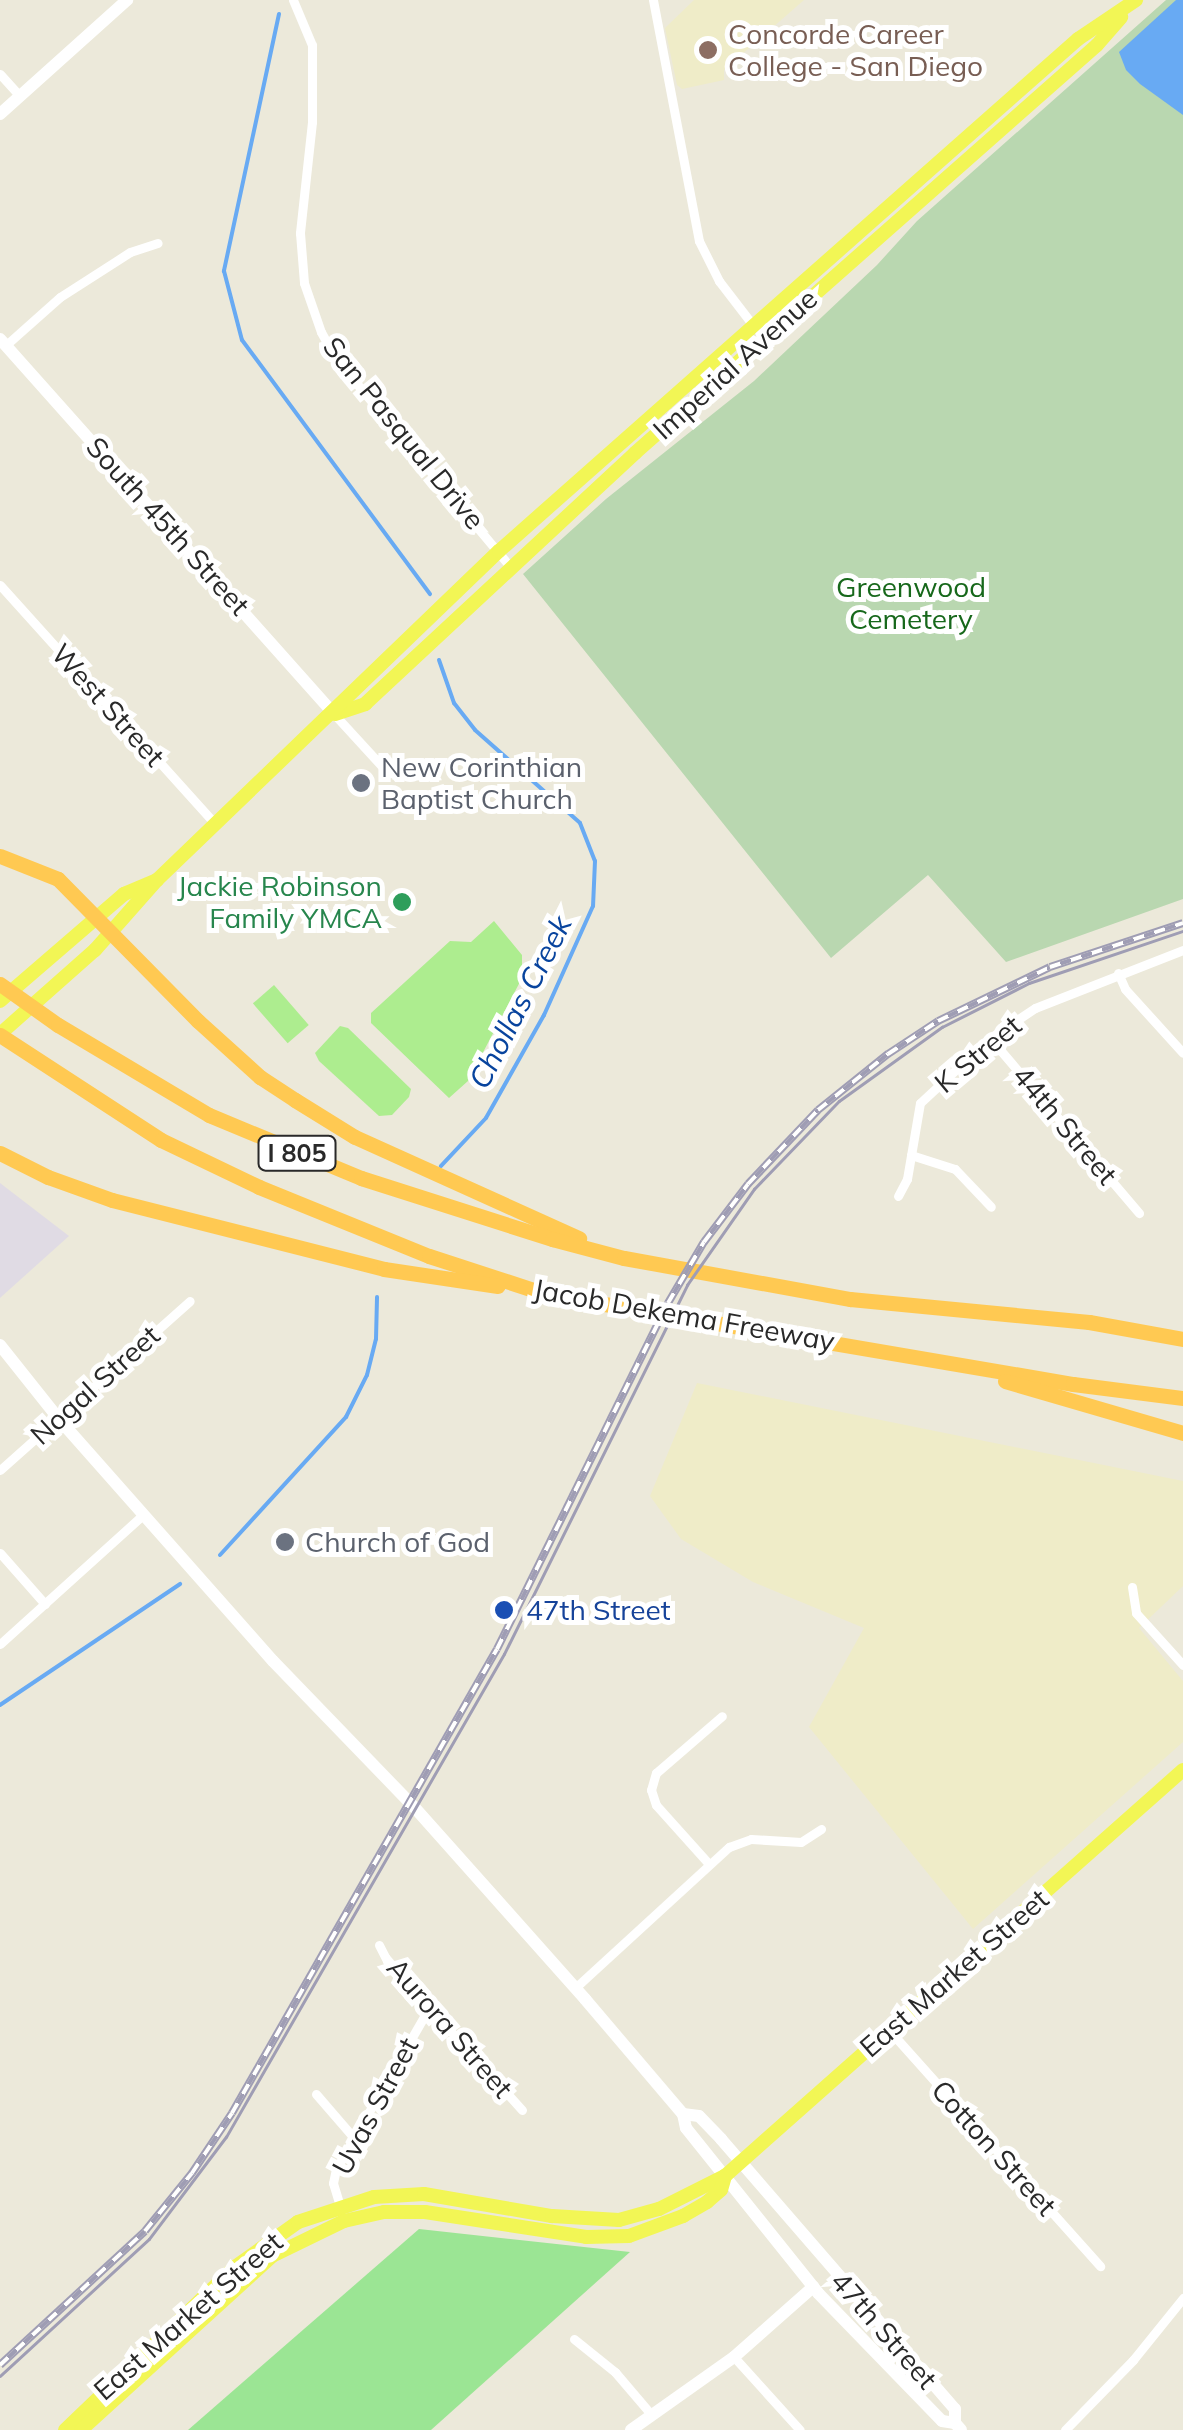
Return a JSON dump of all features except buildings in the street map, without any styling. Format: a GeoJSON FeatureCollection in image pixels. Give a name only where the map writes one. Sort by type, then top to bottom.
{"type":"FeatureCollection","features":[{"type":"Feature","properties":{"kind":"highway"},"geometry":{"type":"LineString","coordinates":[[0,856],[58,879],[98,915],[198,1020],[260,1077],[295,1100],[356,1137],[624,1258]]}},
{"type":"Feature","properties":{"kind":"highway","name":"Jacob Dekema Freeway"},"geometry":{"type":"LineString","coordinates":[[0,984],[58,1025],[209,1115],[362,1178],[624,1258],[850,1299],[1088,1322],[1183,1339]]}},
{"type":"Feature","properties":{"kind":"highway","name":"Jacob Dekema Freeway"},"geometry":{"type":"LineString","coordinates":[[0,1034],[161,1140],[259,1187],[429,1256],[546,1294],[1183,1398]]}},
{"type":"Feature","properties":{"kind":"highway"},"geometry":{"type":"LineString","coordinates":[[0,1153],[48,1177],[112,1200],[384,1269],[546,1294]]}},
{"type":"Feature","properties":{"kind":"highway"},"geometry":{"type":"LineString","coordinates":[[1088,1322],[1183,1328]]}},
{"type":"Feature","properties":{"kind":"highway"},"geometry":{"type":"LineString","coordinates":[[924,1358],[1183,1432]]}},
{"type":"Feature","properties":{"kind":"main road"},"geometry":{"type":"LineString","coordinates":[[0,114],[127,0]]}},
{"type":"Feature","properties":{"kind":"main road","name":"Imperial Avenue"},"geometry":{"type":"LineString","coordinates":[[334,714],[365,704],[510,566],[1098,45],[1134,2]]}},
{"type":"Feature","properties":{"kind":"main road","name":"Imperial Avenue"},"geometry":{"type":"LineString","coordinates":[[0,1034],[113,932],[157,880],[334,714],[351,692],[499,551],[1078,39],[1134,2]]}},
{"type":"Feature","properties":{"kind":"main road"},"geometry":{"type":"LineString","coordinates":[[1026,106],[1034,90],[1080,48],[1078,39]]}},
{"type":"Feature","properties":{"kind":"main road","name":"South 45th Street"},"geometry":{"type":"LineString","coordinates":[[3,342],[334,714]]}},
{"type":"Feature","properties":{"kind":"main road","name":"Imperial Avenue"},"geometry":{"type":"LineString","coordinates":[[0,1001],[124,894],[157,880]]}},
{"type":"Feature","properties":{"kind":"main road","name":"47th Street"},"geometry":{"type":"LineString","coordinates":[[0,1346],[58,1418],[575,1988],[683,2114],[686,2128],[813,2286],[942,2421],[958,2426],[955,2410],[740,2162],[699,2116],[683,2114]]}},
{"type":"Feature","properties":{"kind":"main road","name":"East Market Street"},"geometry":{"type":"LineString","coordinates":[[65,2430],[263,2243],[298,2222],[374,2197],[424,2194],[552,2216],[618,2220],[659,2209],[725,2176],[1183,1770]]}},
{"type":"Feature","properties":{"kind":"main road","name":"East Market Street"},"geometry":{"type":"LineString","coordinates":[[82,2430],[272,2256],[344,2222],[384,2212],[425,2212],[586,2238],[629,2236],[665,2224],[707,2202],[721,2190],[725,2176]]}},
{"type":"Feature","properties":{"kind":"main road"},"geometry":{"type":"LineString","coordinates":[[272,2256],[289,2237],[338,2213],[340,2206]]}},
{"type":"Feature","properties":{"kind":"main road"},"geometry":{"type":"LineString","coordinates":[[630,2430],[734,2357],[813,2286]]}},
{"type":"Feature","properties":{"kind":"street","name":"San Pasqual Drive"},"geometry":{"type":"LineString","coordinates":[[292,0],[312,46],[312,122],[300,233],[304,283],[321,332],[336,359],[510,566]]}},
{"type":"Feature","properties":{"kind":"street"},"geometry":{"type":"LineString","coordinates":[[653,0],[699,241],[719,281],[752,324]]}},
{"type":"Feature","properties":{"kind":"street"},"geometry":{"type":"LineString","coordinates":[[0,74],[20,96]]}},
{"type":"Feature","properties":{"kind":"street"},"geometry":{"type":"LineString","coordinates":[[3,342],[60,297],[130,252],[158,243]]}},
{"type":"Feature","properties":{"kind":"street","name":"West Street"},"geometry":{"type":"LineString","coordinates":[[0,585],[216,825]]}},
{"type":"Feature","properties":{"kind":"street"},"geometry":{"type":"LineString","coordinates":[[334,714],[388,773],[404,774]]}},
{"type":"Feature","properties":{"kind":"street","name":"K Street"},"geometry":{"type":"LineString","coordinates":[[898,1196],[908,1180],[920,1103],[990,1038],[1036,1008],[1183,950]]}},
{"type":"Feature","properties":{"kind":"street"},"geometry":{"type":"LineString","coordinates":[[1118,973],[1126,989],[1183,1053]]}},
{"type":"Feature","properties":{"kind":"street","name":"44th Street"},"geometry":{"type":"LineString","coordinates":[[990,1038],[1139,1213]]}},
{"type":"Feature","properties":{"kind":"street"},"geometry":{"type":"LineString","coordinates":[[911,1155],[955,1169],[991,1208]]}},
{"type":"Feature","properties":{"kind":"street","name":"Nogal Street"},"geometry":{"type":"LineString","coordinates":[[0,1470],[190,1301]]}},
{"type":"Feature","properties":{"kind":"street"},"geometry":{"type":"LineString","coordinates":[[0,1644],[144,1514]]}},
{"type":"Feature","properties":{"kind":"street"},"geometry":{"type":"LineString","coordinates":[[0,1553],[45,1604]]}},
{"type":"Feature","properties":{"kind":"street"},"geometry":{"type":"LineString","coordinates":[[1132,1587],[1136,1613],[1183,1665]]}},
{"type":"Feature","properties":{"kind":"street"},"geometry":{"type":"LineString","coordinates":[[709,1864],[656,1805],[650,1790],[656,1773],[722,1716]]}},
{"type":"Feature","properties":{"kind":"street"},"geometry":{"type":"LineString","coordinates":[[575,1988],[729,1847],[751,1839],[802,1842],[820,1829]]}},
{"type":"Feature","properties":{"kind":"street","name":"Aurora Street"},"geometry":{"type":"LineString","coordinates":[[379,1946],[429,2008],[522,2110]]}},
{"type":"Feature","properties":{"kind":"street","name":"Uvas Street"},"geometry":{"type":"LineString","coordinates":[[340,2206],[332,2183],[429,2008]]}},
{"type":"Feature","properties":{"kind":"street","name":"Cotton Street"},"geometry":{"type":"LineString","coordinates":[[889,2030],[1100,2266]]}},
{"type":"Feature","properties":{"kind":"street"},"geometry":{"type":"LineString","coordinates":[[316,2094],[354,2138]]}},
{"type":"Feature","properties":{"kind":"street"},"geometry":{"type":"LineString","coordinates":[[1065,2430],[1133,2360],[1183,2298]]}},
{"type":"Feature","properties":{"kind":"street"},"geometry":{"type":"LineString","coordinates":[[574,2339],[615,2372],[650,2413]]}},
{"type":"Feature","properties":{"kind":"street"},"geometry":{"type":"LineString","coordinates":[[734,2357],[800,2430]]}},
{"type":"Feature","properties":{"kind":"shaded area","name":"Concorde Career College - San Diego"},"geometry":{"type":"Polygon","coordinates":[[[694,0],[804,0],[724,70],[724,80],[682,89],[677,85],[665,28],[694,0]]]}},
{"type":"Feature","properties":{"kind":"shaded area"},"geometry":{"type":"Polygon","coordinates":[[[0,1183],[69,1236],[0,1298],[0,1183]]]}},
{"type":"Feature","properties":{"kind":"shaded area"},"geometry":{"type":"Polygon","coordinates":[[[697,1383],[1183,1481],[1183,1586],[1139,1628],[1183,1681],[1183,1742],[973,1929],[809,1727],[864,1628],[753,1582],[681,1539],[650,1496],[697,1383]]]}},
{"type":"Feature","properties":{"kind":"green space","name":"Greenwood Cemetery"},"geometry":{"type":"Polygon","coordinates":[[[1166,0],[1183,0],[1183,899],[1006,962],[928,875],[831,958],[523,574],[606,499],[754,381],[877,265],[917,221],[1166,0]]]}},
{"type":"Feature","properties":{"kind":"green space"},"geometry":{"type":"Polygon","coordinates":[[[494,921],[522,955],[522,978],[468,1081],[449,1098],[371,1023],[371,1013],[450,941],[471,942],[494,921]]]}},
{"type":"Feature","properties":{"kind":"green space"},"geometry":{"type":"Polygon","coordinates":[[[274,985],[309,1025],[288,1043],[253,1003],[274,985]]]}},
{"type":"Feature","properties":{"kind":"green space"},"geometry":{"type":"Polygon","coordinates":[[[340,1026],[348,1028],[411,1089],[409,1097],[392,1115],[379,1116],[319,1061],[315,1053],[340,1026]]]}},
{"type":"Feature","properties":{"kind":"green space"},"geometry":{"type":"Polygon","coordinates":[[[419,2229],[630,2252],[431,2430],[188,2430],[419,2229]]]}},
{"type":"Feature","properties":{"kind":"water"},"geometry":{"type":"Polygon","coordinates":[[[1176,0],[1183,0],[1183,115],[1140,84],[1126,70],[1119,52],[1176,0]]]}},
{"type":"Feature","properties":{"kind":"waterway"},"geometry":{"type":"LineString","coordinates":[[279,14],[224,271],[242,340],[430,594]]}},
{"type":"Feature","properties":{"kind":"waterway","name":"Chollas Creek"},"geometry":{"type":"LineString","coordinates":[[439,660],[454,703],[475,730],[580,823],[595,861],[593,906],[544,1015],[486,1118],[441,1166]]}},
{"type":"Feature","properties":{"kind":"waterway"},"geometry":{"type":"LineString","coordinates":[[220,1555],[346,1417],[367,1375],[376,1339],[377,1297]]}},
{"type":"Feature","properties":{"kind":"waterway","name":"Chollas Creek"},"geometry":{"type":"LineString","coordinates":[[0,1705],[180,1584]]}},
{"type":"Feature","properties":{"kind":"tram line"},"geometry":{"type":"LineString","coordinates":[[0,2376],[149,2239],[226,2137],[504,1654],[687,1285],[754,1189],[839,1101],[942,1027],[1029,983],[1183,931]]}},
{"type":"Feature","properties":{"kind":"railway"},"geometry":{"type":"LineString","coordinates":[[0,2365],[145,2231],[192,2173],[232,2113],[497,1649],[668,1303],[704,1242],[748,1184],[818,1110],[888,1054],[938,1021],[1050,967],[1183,923]]}},
{"type":"Feature","properties":{"kind":"place","name":"Concorde Career College - San Diego"},"geometry":{"type":"Point","coordinates":[708,50]}},
{"type":"Feature","properties":{"kind":"place","name":"New Corinthian Baptist Church"},"geometry":{"type":"Point","coordinates":[361,783]}},
{"type":"Feature","properties":{"kind":"place","name":"Jackie Robinson Family YMCA"},"geometry":{"type":"Point","coordinates":[402,902]}},
{"type":"Feature","properties":{"kind":"place","name":"Church of God"},"geometry":{"type":"Point","coordinates":[285,1542]}},
{"type":"Feature","properties":{"kind":"place","name":"47th Street"},"geometry":{"type":"Point","coordinates":[504,1610]}}]}
